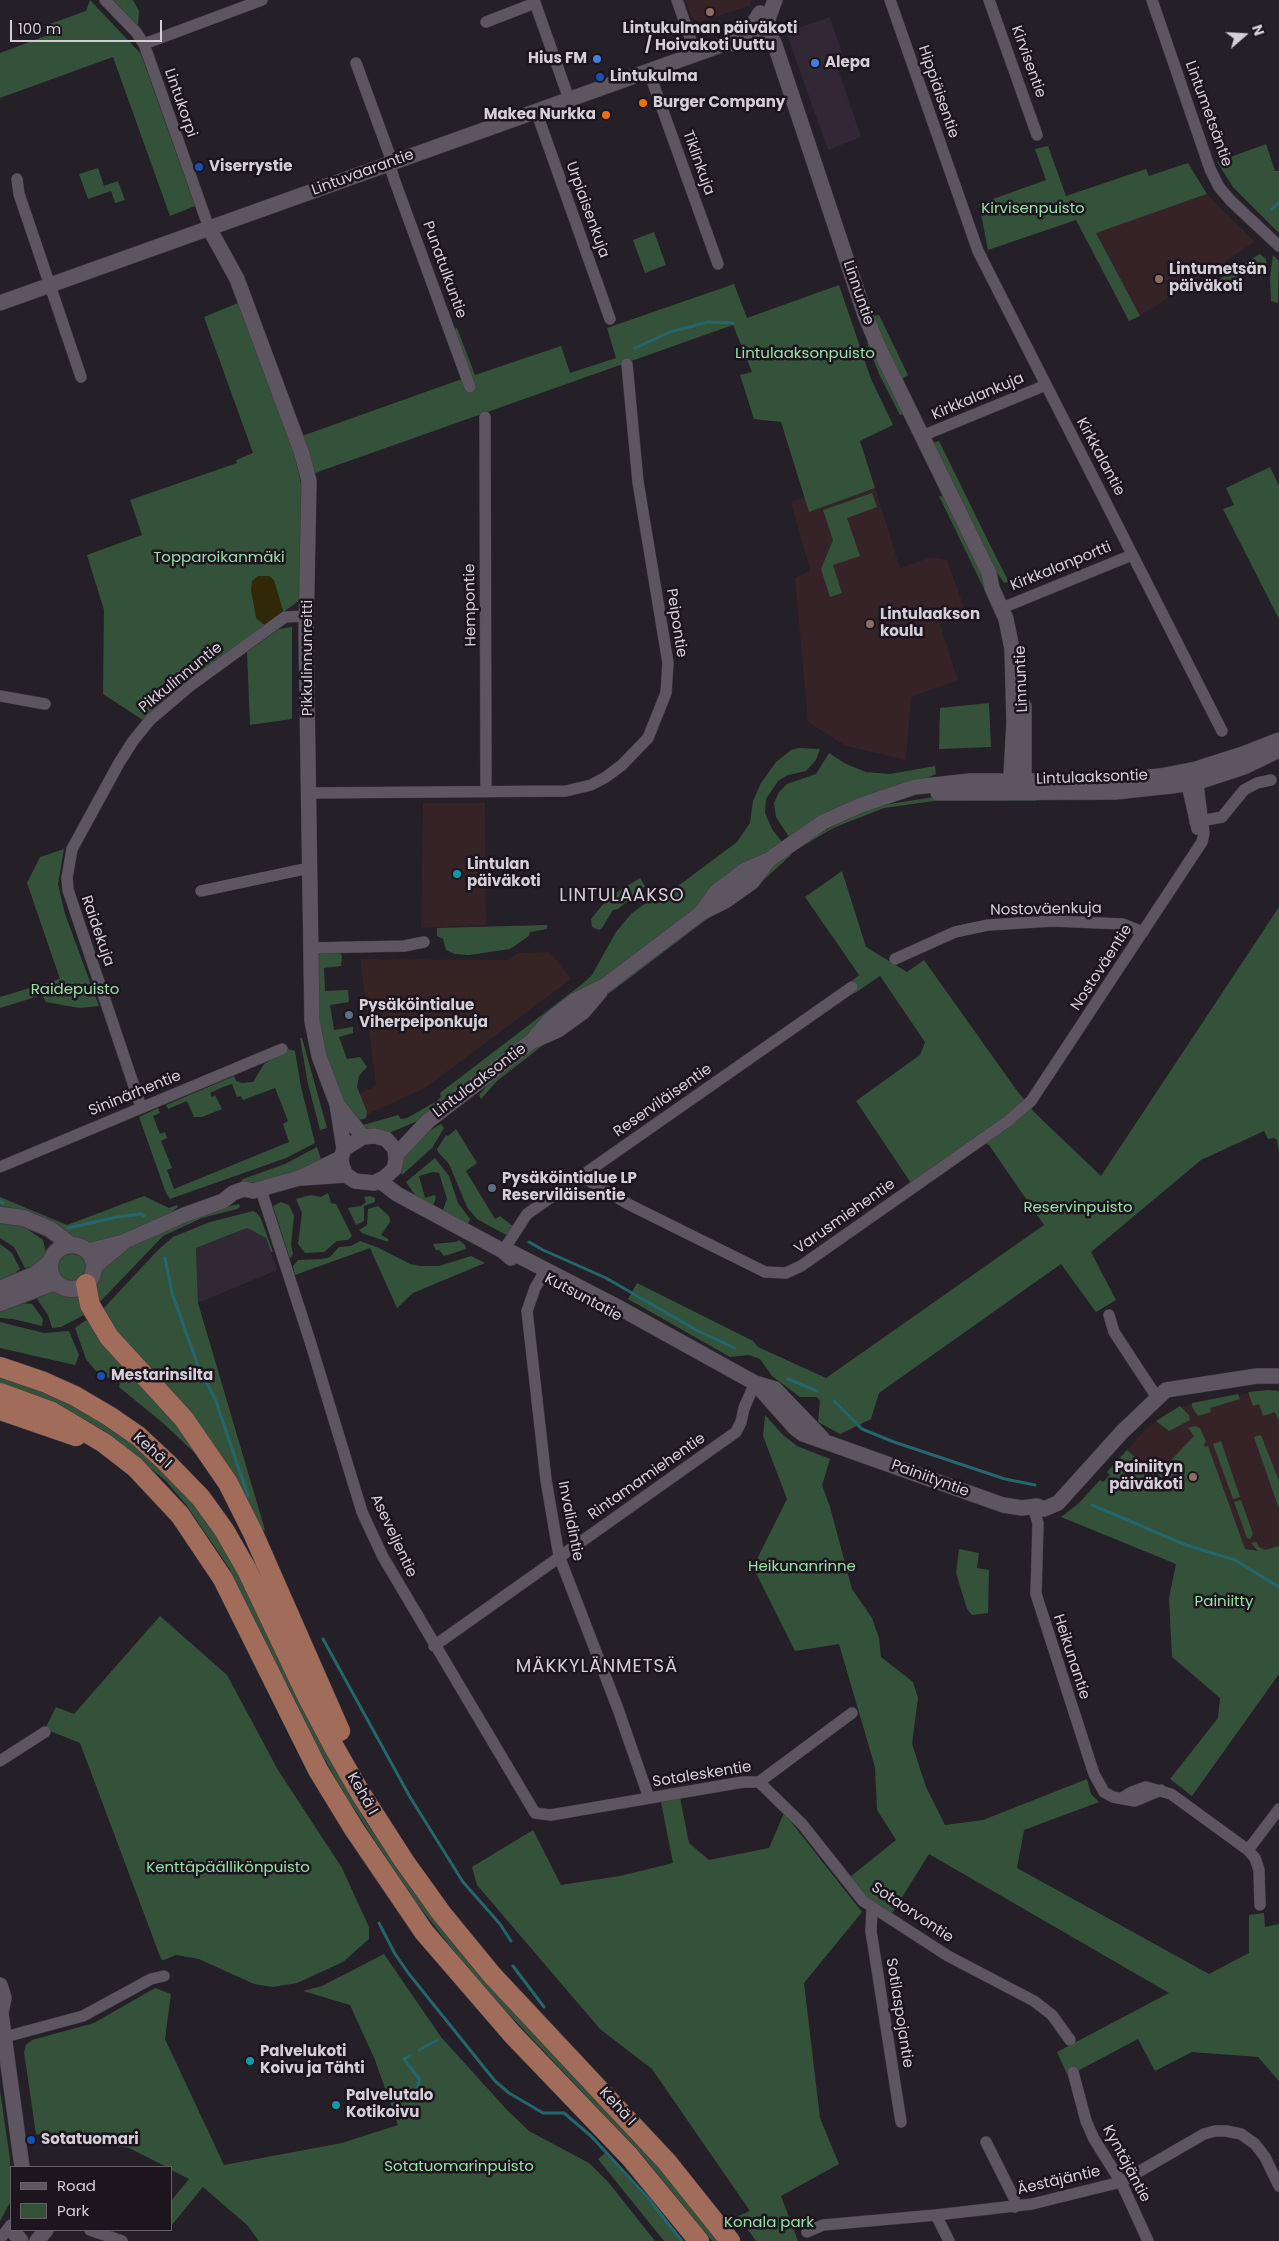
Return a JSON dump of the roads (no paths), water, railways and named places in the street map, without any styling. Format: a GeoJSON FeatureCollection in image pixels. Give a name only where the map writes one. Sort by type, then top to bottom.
{"type":"FeatureCollection","features":[{"type":"Feature","properties":{"kind":"highway"},"geometry":{"type":"LineString","coordinates":[[90,1276],[95,1314],[109,1336],[175,1408],[228,1483],[253,1533],[323,1694],[355,1759],[361,1794]]}},
{"type":"Feature","properties":{"kind":"highway","name":"Kehä I"},"geometry":{"type":"LineString","coordinates":[[0,1367],[75,1396],[109,1416],[138,1436],[201,1498],[224,1530],[247,1570],[307,1696],[361,1794],[400,1855],[442,1914],[492,1975],[667,2162],[730,2241]]}},
{"type":"Feature","properties":{"kind":"highway","name":"Kehä I"},"geometry":{"type":"LineString","coordinates":[[0,1393],[52,1412],[104,1444],[135,1467],[160,1492],[198,1539],[223,1579],[318,1770],[354,1829],[424,1932],[512,2034],[636,2165],[699,2241]]}},
{"type":"Feature","properties":{"kind":"highway"},"geometry":{"type":"LineString","coordinates":[[0,1410],[104,1444]]}},
{"type":"Feature","properties":{"kind":"main road"},"geometry":{"type":"LineString","coordinates":[[0,1215],[24,1218],[50,1229],[71,1245],[88,1251],[90,1276],[72,1289],[38,1281],[20,1288],[0,1303]]}},
{"type":"Feature","properties":{"kind":"main road"},"geometry":{"type":"LineString","coordinates":[[38,1225],[52,1258],[51,1274],[57,1284]]}},
{"type":"Feature","properties":{"kind":"main road"},"geometry":{"type":"LineString","coordinates":[[38,1281],[52,1258],[62,1247],[71,1245]]}},
{"type":"Feature","properties":{"kind":"main road"},"geometry":{"type":"LineString","coordinates":[[0,1289],[20,1288]]}},
{"type":"Feature","properties":{"kind":"street","name":"Lintukorpi"},"geometry":{"type":"LineString","coordinates":[[105,0],[136,32],[144,44],[209,228]]}},
{"type":"Feature","properties":{"kind":"street"},"geometry":{"type":"LineString","coordinates":[[144,44],[262,0]]}},
{"type":"Feature","properties":{"kind":"street"},"geometry":{"type":"LineString","coordinates":[[677,0],[696,55]]}},
{"type":"Feature","properties":{"kind":"street"},"geometry":{"type":"LineString","coordinates":[[757,30],[765,0]]}},
{"type":"Feature","properties":{"kind":"street"},"geometry":{"type":"LineString","coordinates":[[757,30],[775,0]]}},
{"type":"Feature","properties":{"kind":"street","name":"Hippiäisentie"},"geometry":{"type":"LineString","coordinates":[[890,0],[958,195]]}},
{"type":"Feature","properties":{"kind":"street","name":"Kirvisentie"},"geometry":{"type":"LineString","coordinates":[[990,0],[1038,134]]}},
{"type":"Feature","properties":{"kind":"street","name":"Lintumetsäntie"},"geometry":{"type":"LineString","coordinates":[[1152,0],[1210,168],[1219,187],[1231,201],[1279,246]]}},
{"type":"Feature","properties":{"kind":"street"},"geometry":{"type":"LineString","coordinates":[[486,22],[535,1],[569,100]]}},
{"type":"Feature","properties":{"kind":"street","name":"Lintuvaarantie"},"geometry":{"type":"LineString","coordinates":[[0,303],[727,43],[736,44],[757,30]]}},
{"type":"Feature","properties":{"kind":"street","name":"Linnuntie"},"geometry":{"type":"LineString","coordinates":[[757,30],[778,57],[865,315],[989,573],[992,588],[1006,606],[1012,649],[1017,786]]}},
{"type":"Feature","properties":{"kind":"street","name":"Punatulkuntie"},"geometry":{"type":"LineString","coordinates":[[356,63],[390,156],[389,163],[470,387]]}},
{"type":"Feature","properties":{"kind":"street","name":"Tiklinkuja"},"geometry":{"type":"LineString","coordinates":[[648,72],[718,264]]}},
{"type":"Feature","properties":{"kind":"street","name":"Urpiaisenkuja"},"geometry":{"type":"LineString","coordinates":[[536,111],[610,319]]}},
{"type":"Feature","properties":{"kind":"street"},"geometry":{"type":"LineString","coordinates":[[17,179],[19,194],[81,377]]}},
{"type":"Feature","properties":{"kind":"street","name":"Kirkkalantie"},"geometry":{"type":"LineString","coordinates":[[958,195],[978,251],[1222,731]]}},
{"type":"Feature","properties":{"kind":"street","name":"Pikkulinnunreitti"},"geometry":{"type":"LineString","coordinates":[[209,228],[238,278],[302,454],[308,481],[306,616],[309,948],[312,1021],[315,1041],[337,1104],[342,1154]]}},
{"type":"Feature","properties":{"kind":"street","name":"Peipontie"},"geometry":{"type":"LineString","coordinates":[[309,794],[566,791],[591,785],[606,777],[622,765],[648,738],[666,693],[668,663],[638,482],[627,364]]}},
{"type":"Feature","properties":{"kind":"street","name":"Kirkkalankuja"},"geometry":{"type":"LineString","coordinates":[[922,436],[1046,385]]}},
{"type":"Feature","properties":{"kind":"street","name":"Hempontie"},"geometry":{"type":"LineString","coordinates":[[484,417],[486,792]]}},
{"type":"Feature","properties":{"kind":"street","name":"Kirkkalanportti"},"geometry":{"type":"LineString","coordinates":[[1006,606],[1132,555]]}},
{"type":"Feature","properties":{"kind":"street","name":"Pikkulinnuntie"},"geometry":{"type":"LineString","coordinates":[[66,878],[72,849],[133,741],[150,720],[190,686],[285,617],[306,616]]}},
{"type":"Feature","properties":{"kind":"street"},"geometry":{"type":"LineString","coordinates":[[0,696],[45,704]]}},
{"type":"Feature","properties":{"kind":"street","name":"Lintulaaksontie"},"geometry":{"type":"LineString","coordinates":[[1191,777],[1279,740]]}},
{"type":"Feature","properties":{"kind":"street","name":"Lintulaaksontie"},"geometry":{"type":"LineString","coordinates":[[395,1161],[428,1121],[532,1041],[556,1015],[574,1001],[606,985],[701,912],[717,891],[745,870],[770,859],[823,822],[915,787],[933,784],[1017,786],[1115,792],[1244,767],[1279,750]]}},
{"type":"Feature","properties":{"kind":"street","name":"Nostoväentie"},"geometry":{"type":"LineString","coordinates":[[1031,1102],[1197,850],[1204,833],[1199,821],[1191,777]]}},
{"type":"Feature","properties":{"kind":"street"},"geometry":{"type":"LineString","coordinates":[[1199,821],[1222,817],[1244,790],[1256,783],[1271,780]]}},
{"type":"Feature","properties":{"kind":"street"},"geometry":{"type":"LineString","coordinates":[[201,892],[309,868]]}},
{"type":"Feature","properties":{"kind":"street","name":"Raidekuja"},"geometry":{"type":"LineString","coordinates":[[66,878],[68,890],[141,1108]]}},
{"type":"Feature","properties":{"kind":"street","name":"Nostoväenkuja"},"geometry":{"type":"LineString","coordinates":[[895,959],[955,932],[988,925],[1053,921],[1123,924],[1143,932]]}},
{"type":"Feature","properties":{"kind":"street"},"geometry":{"type":"LineString","coordinates":[[309,948],[404,946],[424,942]]}},
{"type":"Feature","properties":{"kind":"street","name":"Reserviläisentie"},"geometry":{"type":"LineString","coordinates":[[504,1252],[527,1214],[852,987]]}},
{"type":"Feature","properties":{"kind":"street","name":"Sininärhentie"},"geometry":{"type":"LineString","coordinates":[[0,1166],[282,1049]]}},
{"type":"Feature","properties":{"kind":"street","name":"Varusmiehentie"},"geometry":{"type":"LineString","coordinates":[[581,1176],[628,1204],[765,1272],[786,1273],[801,1266],[832,1245],[1008,1121],[1031,1102]]}},
{"type":"Feature","properties":{"kind":"street","name":"Pikkulinnunreitti"},"geometry":{"type":"LineString","coordinates":[[337,1104],[363,1137]]}},
{"type":"Feature","properties":{"kind":"street","name":"Lintulaaksontie"},"geometry":{"type":"LineString","coordinates":[[386,1139],[428,1121]]}},
{"type":"Feature","properties":{"kind":"street"},"geometry":{"type":"LineString","coordinates":[[88,1251],[123,1242],[184,1215],[223,1201],[233,1193],[244,1189],[257,1190],[299,1178],[346,1175],[360,1183],[380,1181],[395,1161],[393,1146],[386,1139],[376,1136],[363,1137],[342,1154],[299,1178]]}},
{"type":"Feature","properties":{"kind":"street"},"geometry":{"type":"LineString","coordinates":[[342,1154],[346,1175]]}},
{"type":"Feature","properties":{"kind":"street","name":"Kutsuntatie"},"geometry":{"type":"LineString","coordinates":[[395,1161],[402,1186],[415,1203]]}},
{"type":"Feature","properties":{"kind":"street","name":"Kutsuntatie"},"geometry":{"type":"LineString","coordinates":[[380,1181],[397,1194],[504,1252],[509,1257],[543,1273],[626,1321],[665,1334],[756,1383]]}},
{"type":"Feature","properties":{"kind":"street","name":"Aseveljentie"},"geometry":{"type":"LineString","coordinates":[[257,1190],[310,1341],[362,1512],[383,1557],[434,1646],[535,1813]]}},
{"type":"Feature","properties":{"kind":"street"},"geometry":{"type":"LineString","coordinates":[[90,1276],[123,1242]]}},
{"type":"Feature","properties":{"kind":"street","name":"Invalidintie"},"geometry":{"type":"LineString","coordinates":[[543,1273],[527,1311],[546,1480],[559,1556],[618,1709],[649,1798]]}},
{"type":"Feature","properties":{"kind":"street"},"geometry":{"type":"LineString","coordinates":[[1109,1314],[1114,1332],[1158,1399]]}},
{"type":"Feature","properties":{"kind":"street","name":"Painiityntie"},"geometry":{"type":"LineString","coordinates":[[756,1383],[775,1390],[825,1441],[1003,1505],[1044,1509],[1053,1506],[1069,1491],[1140,1414],[1170,1388],[1194,1387],[1257,1376],[1279,1376]]}},
{"type":"Feature","properties":{"kind":"street","name":"Rintamamiehentie"},"geometry":{"type":"LineString","coordinates":[[434,1646],[736,1432],[742,1422],[744,1408],[756,1383]]}},
{"type":"Feature","properties":{"kind":"street","name":"Heikunantie"},"geometry":{"type":"LineString","coordinates":[[1035,1507],[1038,1522],[1036,1594],[1094,1774],[1104,1792],[1122,1798],[1146,1787],[1171,1794],[1248,1850]]}},
{"type":"Feature","properties":{"kind":"street","name":"Sotaleskentie"},"geometry":{"type":"LineString","coordinates":[[535,1813],[551,1816],[743,1782],[759,1782],[852,1714]]}},
{"type":"Feature","properties":{"kind":"street"},"geometry":{"type":"LineString","coordinates":[[0,1761],[45,1732]]}},
{"type":"Feature","properties":{"kind":"street","name":"Sotaorvontie"},"geometry":{"type":"LineString","coordinates":[[759,1782],[802,1824],[863,1901],[948,1956],[1034,2001],[1052,2015],[1070,2040]]}},
{"type":"Feature","properties":{"kind":"street"},"geometry":{"type":"LineString","coordinates":[[1260,1904],[1259,1870],[1255,1858],[1248,1850],[1279,1809]]}},
{"type":"Feature","properties":{"kind":"street","name":"Sotilaspojantie"},"geometry":{"type":"LineString","coordinates":[[872,1908],[871,1931],[901,2122]]}},
{"type":"Feature","properties":{"kind":"street"},"geometry":{"type":"LineString","coordinates":[[5,2037],[83,2016],[151,1979],[164,1976]]}},
{"type":"Feature","properties":{"kind":"street"},"geometry":{"type":"LineString","coordinates":[[0,1985],[4,1998],[1,2012],[22,2166]]}},
{"type":"Feature","properties":{"kind":"street","name":"Kyntäjäntie"},"geometry":{"type":"LineString","coordinates":[[1073,2072],[1086,2121],[1094,2139],[1122,2182],[1148,2241]]}},
{"type":"Feature","properties":{"kind":"street","name":"Äestäjäntie"},"geometry":{"type":"LineString","coordinates":[[807,2232],[823,2225],[1016,2207],[1122,2182],[1204,2134],[1226,2130],[1242,2134],[1255,2144],[1265,2157],[1279,2186]]}},
{"type":"Feature","properties":{"kind":"street"},"geometry":{"type":"LineString","coordinates":[[986,2142],[1014,2198],[1016,2207]]}},
{"type":"Feature","properties":{"kind":"street"},"geometry":{"type":"LineString","coordinates":[[936,2215],[949,2241]]}},
{"type":"Feature","properties":{"kind":"street"},"geometry":{"type":"LineString","coordinates":[[0,2239],[10,2226]]}},
{"type":"Feature","properties":{"kind":"street"},"geometry":{"type":"LineString","coordinates":[[93,2231],[122,2241]]}},
{"type":"Feature","properties":{"kind":"waterway"},"geometry":{"type":"LineString","coordinates":[[1272,209],[1279,202]]}},
{"type":"Feature","properties":{"kind":"waterway"},"geometry":{"type":"LineString","coordinates":[[635,348],[670,332],[708,322],[733,323]]}},
{"type":"Feature","properties":{"kind":"waterway"},"geometry":{"type":"LineString","coordinates":[[68,1228],[117,1217],[141,1214],[144,1216]]}},
{"type":"Feature","properties":{"kind":"waterway"},"geometry":{"type":"LineString","coordinates":[[529,1242],[606,1278],[698,1331],[735,1348]]}},
{"type":"Feature","properties":{"kind":"waterway"},"geometry":{"type":"LineString","coordinates":[[165,1258],[172,1293],[198,1366],[216,1401],[248,1496]]}},
{"type":"Feature","properties":{"kind":"waterway"},"geometry":{"type":"LineString","coordinates":[[788,1379],[817,1391]]}},
{"type":"Feature","properties":{"kind":"waterway"},"geometry":{"type":"LineString","coordinates":[[834,1401],[862,1429],[894,1442],[1005,1479],[1035,1485]]}},
{"type":"Feature","properties":{"kind":"waterway"},"geometry":{"type":"LineString","coordinates":[[1092,1505],[1186,1545],[1235,1560],[1279,1587]]}},
{"type":"Feature","properties":{"kind":"waterway"},"geometry":{"type":"LineString","coordinates":[[323,1639],[410,1797],[463,1882],[500,1924],[511,1941]]}},
{"type":"Feature","properties":{"kind":"waterway"},"geometry":{"type":"LineString","coordinates":[[379,1923],[395,1954],[409,1974],[495,2081],[509,2093],[543,2113],[564,2113],[591,2136],[648,2198],[682,2241]]}},
{"type":"Feature","properties":{"kind":"waterway"},"geometry":{"type":"LineString","coordinates":[[513,1966],[544,2007]]}},
{"type":"Feature","properties":{"kind":"waterway"},"geometry":{"type":"LineString","coordinates":[[419,2050],[437,2040]]}},
{"type":"Feature","properties":{"kind":"waterway"},"geometry":{"type":"LineString","coordinates":[[410,2056],[404,2059],[420,2080],[414,2095]]}},
{"type":"Feature","properties":{"kind":"place","name":"Lintukulman päiväkoti / Hoivakoti Uuttu"},"geometry":{"type":"Point","coordinates":[710,12]}},
{"type":"Feature","properties":{"kind":"place","name":"Hius FM"},"geometry":{"type":"Point","coordinates":[597,59]}},
{"type":"Feature","properties":{"kind":"place","name":"Alepa"},"geometry":{"type":"Point","coordinates":[815,63]}},
{"type":"Feature","properties":{"kind":"place","name":"Lintukulma"},"geometry":{"type":"Point","coordinates":[600,77]}},
{"type":"Feature","properties":{"kind":"place","name":"Burger Company"},"geometry":{"type":"Point","coordinates":[643,103]}},
{"type":"Feature","properties":{"kind":"place","name":"Makea Nurkka"},"geometry":{"type":"Point","coordinates":[606,115]}},
{"type":"Feature","properties":{"kind":"place","name":"Viserrystie"},"geometry":{"type":"Point","coordinates":[199,167]}},
{"type":"Feature","properties":{"kind":"place","name":"Lintumetsän päiväkoti"},"geometry":{"type":"Point","coordinates":[1159,279]}},
{"type":"Feature","properties":{"kind":"place","name":"Lintulaakson koulu"},"geometry":{"type":"Point","coordinates":[870,624]}},
{"type":"Feature","properties":{"kind":"place","name":"Lintulan päiväkoti"},"geometry":{"type":"Point","coordinates":[457,874]}},
{"type":"Feature","properties":{"kind":"place","name":"Pysäköintialue Viherpeiponkuja"},"geometry":{"type":"Point","coordinates":[349,1015]}},
{"type":"Feature","properties":{"kind":"place","name":"Pysäköintialue LP Reserviläisentie"},"geometry":{"type":"Point","coordinates":[492,1188]}},
{"type":"Feature","properties":{"kind":"place","name":"Mestarinsilta"},"geometry":{"type":"Point","coordinates":[101,1376]}},
{"type":"Feature","properties":{"kind":"place","name":"Painiityn päiväkoti"},"geometry":{"type":"Point","coordinates":[1193,1477]}},
{"type":"Feature","properties":{"kind":"place","name":"Palvelukoti Koivu ja Tähti"},"geometry":{"type":"Point","coordinates":[250,2061]}},
{"type":"Feature","properties":{"kind":"place","name":"Palvelutalo Kotikoivu"},"geometry":{"type":"Point","coordinates":[336,2105]}},
{"type":"Feature","properties":{"kind":"place","name":"Sotatuomari"},"geometry":{"type":"Point","coordinates":[31,2140]}},
{"type":"Feature","properties":{"kind":"district","name":"LINTULAAKSO"},"geometry":{"type":"Point","coordinates":[622,896]}},
{"type":"Feature","properties":{"kind":"district","name":"MÄKKYLÄNMETSÄ"},"geometry":{"type":"Point","coordinates":[597,1667]}},
{"type":"Feature","properties":{"kind":"park label","name":"Kirvisenpuisto"},"geometry":{"type":"Point","coordinates":[1033,209]}},
{"type":"Feature","properties":{"kind":"park label","name":"Lintulaaksonpuisto"},"geometry":{"type":"Point","coordinates":[805,354]}},
{"type":"Feature","properties":{"kind":"park label","name":"Topparoikanmäki"},"geometry":{"type":"Point","coordinates":[219,558]}},
{"type":"Feature","properties":{"kind":"park label","name":"Raidepuisto"},"geometry":{"type":"Point","coordinates":[75,990]}},
{"type":"Feature","properties":{"kind":"park label","name":"Reservinpuisto"},"geometry":{"type":"Point","coordinates":[1078,1208]}},
{"type":"Feature","properties":{"kind":"park label","name":"Heikunanrinne"},"geometry":{"type":"Point","coordinates":[802,1567]}},
{"type":"Feature","properties":{"kind":"park label","name":"Painiitty"},"geometry":{"type":"Point","coordinates":[1224,1602]}},
{"type":"Feature","properties":{"kind":"park label","name":"Kenttäpäällikönpuisto"},"geometry":{"type":"Point","coordinates":[228,1868]}},
{"type":"Feature","properties":{"kind":"park label","name":"Sotatuomarinpuisto"},"geometry":{"type":"Point","coordinates":[459,2167]}},
{"type":"Feature","properties":{"kind":"park label","name":"Konala park"},"geometry":{"type":"Point","coordinates":[769,2223]}}]}
